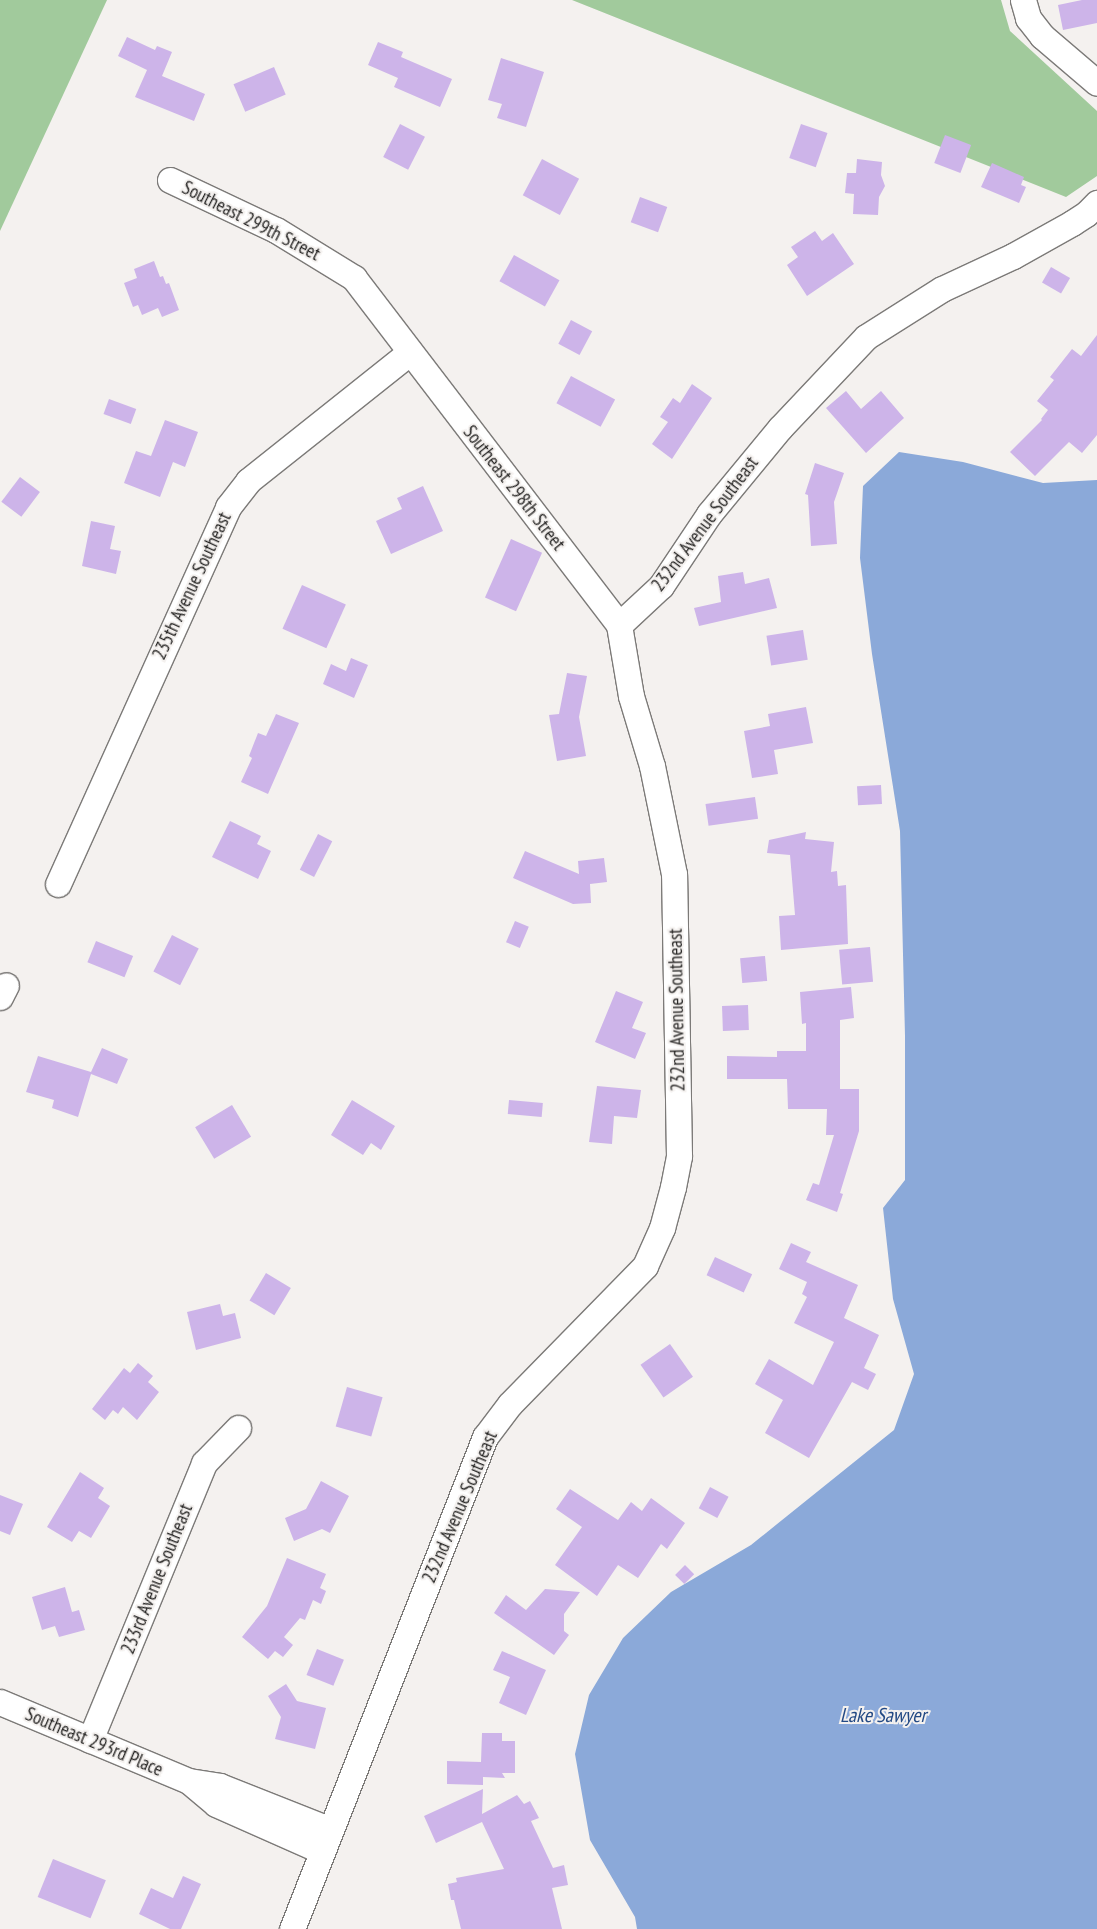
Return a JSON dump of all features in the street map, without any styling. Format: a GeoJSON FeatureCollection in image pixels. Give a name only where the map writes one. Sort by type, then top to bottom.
{"type":"FeatureCollection","features":[{"type":"Feature","properties":{"kind":"street"},"geometry":{"type":"LineString","coordinates":[[1023,0],[1028,18],[1042,36],[1097,83]]}},
{"type":"Feature","properties":{"kind":"street","name":"Southeast 299th Street"},"geometry":{"type":"LineString","coordinates":[[170,180],[276,230],[354,278],[410,352]]}},
{"type":"Feature","properties":{"kind":"street","name":"232nd Avenue Southeast"},"geometry":{"type":"LineString","coordinates":[[292,1929],[485,1437],[510,1404],[645,1266],[662,1228],[673,1187],[679,1156],[674,874],[652,766],[631,696],[619,625],[661,586],[709,514],[780,428],[866,337],[942,289],[1013,256],[1092,209]]}},
{"type":"Feature","properties":{"kind":"street","name":"Southeast 298th Street"},"geometry":{"type":"LineString","coordinates":[[410,352],[619,625]]}},
{"type":"Feature","properties":{"kind":"street","name":"235th Avenue Southeast"},"geometry":{"type":"LineString","coordinates":[[58,884],[228,506],[248,480],[410,352]]}},
{"type":"Feature","properties":{"kind":"street","name":"233rd Avenue Southeast"},"geometry":{"type":"LineString","coordinates":[[90,1740],[204,1463],[238,1428]]}},
{"type":"Feature","properties":{"kind":"street","name":"Southeast 293rd Place"},"geometry":{"type":"LineString","coordinates":[[0,1702],[189,1782],[220,1786],[326,1841]]}},
{"type":"Feature","properties":{"kind":"green space"},"geometry":{"type":"Polygon","coordinates":[[[0,0],[107,0],[0,231],[0,0]]]}},
{"type":"Feature","properties":{"kind":"green space"},"geometry":{"type":"Polygon","coordinates":[[[572,0],[1001,0],[1010,31],[1097,111],[1097,176],[1066,197],[572,0]]]}},
{"type":"Feature","properties":{"kind":"water","name":"Lake Sawyer"},"geometry":{"type":"Polygon","coordinates":[[[899,452],[963,462],[1043,483],[1097,480],[1097,1929],[637,1929],[635,1917],[590,1840],[575,1754],[589,1695],[623,1638],[671,1592],[751,1545],[894,1430],[914,1374],[893,1299],[883,1208],[905,1180],[905,1036],[900,831],[872,654],[860,558],[863,486],[899,452]]]}},
{"type":"Feature","properties":{"kind":"building"},"geometry":{"type":"Polygon","coordinates":[[[1082,0],[1097,0],[1097,23],[1063,30],[1058,5],[1082,0]]]}},
{"type":"Feature","properties":{"kind":"building"},"geometry":{"type":"Polygon","coordinates":[[[127,37],[155,50],[157,46],[172,52],[162,76],[205,94],[194,121],[135,97],[147,70],[118,56],[127,37]]]}},
{"type":"Feature","properties":{"kind":"building"},"geometry":{"type":"Polygon","coordinates":[[[378,42],[403,52],[401,57],[452,79],[440,107],[394,87],[398,78],[368,65],[378,42]]]}},
{"type":"Feature","properties":{"kind":"building"},"geometry":{"type":"Polygon","coordinates":[[[501,58],[544,72],[526,127],[497,118],[502,104],[488,100],[501,58]]]}},
{"type":"Feature","properties":{"kind":"building"},"geometry":{"type":"Polygon","coordinates":[[[274,67],[286,95],[245,112],[233,84],[274,67]]]}},
{"type":"Feature","properties":{"kind":"building"},"geometry":{"type":"Polygon","coordinates":[[[400,124],[425,137],[408,170],[383,157],[400,124]]]}},
{"type":"Feature","properties":{"kind":"building"},"geometry":{"type":"Polygon","coordinates":[[[801,124],[827,133],[816,167],[789,158],[801,124]]]}},
{"type":"Feature","properties":{"kind":"building"},"geometry":{"type":"Polygon","coordinates":[[[945,135],[971,145],[960,173],[934,163],[945,135]]]}},
{"type":"Feature","properties":{"kind":"building"},"geometry":{"type":"Polygon","coordinates":[[[542,159],[579,179],[560,215],[523,195],[542,159]]]}},
{"type":"Feature","properties":{"kind":"building"},"geometry":{"type":"Polygon","coordinates":[[[857,159],[882,162],[881,175],[885,186],[879,197],[878,215],[853,214],[854,194],[845,193],[847,173],[856,173],[857,159]]]}},
{"type":"Feature","properties":{"kind":"building"},"geometry":{"type":"Polygon","coordinates":[[[992,163],[1024,177],[1021,185],[1026,187],[1019,203],[981,187],[992,163]]]}},
{"type":"Feature","properties":{"kind":"building"},"geometry":{"type":"Polygon","coordinates":[[[640,197],[667,207],[658,232],[631,222],[640,197]]]}},
{"type":"Feature","properties":{"kind":"building"},"geometry":{"type":"Polygon","coordinates":[[[815,231],[822,241],[833,233],[854,264],[807,296],[787,265],[798,257],[791,247],[815,231]]]}},
{"type":"Feature","properties":{"kind":"building"},"geometry":{"type":"Polygon","coordinates":[[[514,255],[559,280],[545,306],[499,281],[514,255]]]}},
{"type":"Feature","properties":{"kind":"building"},"geometry":{"type":"Polygon","coordinates":[[[154,261],[160,277],[163,276],[166,284],[169,283],[179,310],[162,317],[158,308],[142,315],[138,305],[133,307],[124,283],[137,278],[134,269],[154,261]]]}},
{"type":"Feature","properties":{"kind":"building"},"geometry":{"type":"Polygon","coordinates":[[[1051,267],[1070,278],[1061,294],[1042,283],[1051,267]]]}},
{"type":"Feature","properties":{"kind":"building"},"geometry":{"type":"Polygon","coordinates":[[[571,320],[592,331],[580,355],[558,344],[571,320]]]}},
{"type":"Feature","properties":{"kind":"building"},"geometry":{"type":"Polygon","coordinates":[[[1097,335],[1097,435],[1082,453],[1069,442],[1035,476],[1010,452],[1042,420],[1048,410],[1037,401],[1054,380],[1050,377],[1072,349],[1081,356],[1097,335]]]}},
{"type":"Feature","properties":{"kind":"building"},"geometry":{"type":"Polygon","coordinates":[[[571,376],[615,399],[601,427],[556,403],[571,376]]]}},
{"type":"Feature","properties":{"kind":"building"},"geometry":{"type":"Polygon","coordinates":[[[692,384],[712,398],[672,459],[652,444],[668,422],[660,417],[673,398],[680,403],[692,384]]]}},
{"type":"Feature","properties":{"kind":"building"},"geometry":{"type":"Polygon","coordinates":[[[846,391],[861,409],[881,391],[904,418],[866,453],[826,408],[846,391]]]}},
{"type":"Feature","properties":{"kind":"building"},"geometry":{"type":"Polygon","coordinates":[[[109,399],[136,409],[131,424],[104,414],[109,399]]]}},
{"type":"Feature","properties":{"kind":"building"},"geometry":{"type":"Polygon","coordinates":[[[165,420],[198,432],[185,467],[173,462],[160,497],[124,483],[136,451],[151,456],[165,420]]]}},
{"type":"Feature","properties":{"kind":"building"},"geometry":{"type":"Polygon","coordinates":[[[815,463],[844,473],[834,502],[837,544],[811,546],[808,495],[805,494],[815,463]]]}},
{"type":"Feature","properties":{"kind":"building"},"geometry":{"type":"Polygon","coordinates":[[[20,477],[40,492],[21,517],[1,502],[20,477]]]}},
{"type":"Feature","properties":{"kind":"building"},"geometry":{"type":"Polygon","coordinates":[[[423,486],[443,531],[391,554],[376,521],[402,509],[397,498],[423,486]]]}},
{"type":"Feature","properties":{"kind":"building"},"geometry":{"type":"Polygon","coordinates":[[[91,521],[115,526],[110,549],[121,551],[116,574],[82,566],[91,521]]]}},
{"type":"Feature","properties":{"kind":"building"},"geometry":{"type":"Polygon","coordinates":[[[511,539],[542,553],[516,611],[485,597],[511,539]]]}},
{"type":"Feature","properties":{"kind":"building"},"geometry":{"type":"Polygon","coordinates":[[[743,572],[745,584],[769,578],[777,608],[699,626],[694,608],[721,602],[718,576],[743,572]]]}},
{"type":"Feature","properties":{"kind":"building"},"geometry":{"type":"Polygon","coordinates":[[[302,585],[346,605],[326,648],[282,629],[302,585]]]}},
{"type":"Feature","properties":{"kind":"building"},"geometry":{"type":"Polygon","coordinates":[[[803,630],[808,660],[771,665],[766,636],[803,630]]]}},
{"type":"Feature","properties":{"kind":"building"},"geometry":{"type":"Polygon","coordinates":[[[351,658],[368,665],[354,698],[323,684],[331,664],[346,671],[351,658]]]}},
{"type":"Feature","properties":{"kind":"building"},"geometry":{"type":"Polygon","coordinates":[[[567,673],[587,676],[579,717],[586,756],[557,761],[549,715],[559,714],[567,673]]]}},
{"type":"Feature","properties":{"kind":"building"},"geometry":{"type":"Polygon","coordinates":[[[806,707],[813,743],[774,750],[778,774],[752,778],[744,731],[770,726],[768,714],[806,707]]]}},
{"type":"Feature","properties":{"kind":"building"},"geometry":{"type":"Polygon","coordinates":[[[276,714],[299,723],[268,794],[241,782],[252,758],[249,756],[258,733],[266,736],[276,714]]]}},
{"type":"Feature","properties":{"kind":"building"},"geometry":{"type":"Polygon","coordinates":[[[881,785],[882,804],[858,805],[857,786],[881,785]]]}},
{"type":"Feature","properties":{"kind":"building"},"geometry":{"type":"Polygon","coordinates":[[[755,797],[758,819],[709,826],[705,804],[755,797]]]}},
{"type":"Feature","properties":{"kind":"building"},"geometry":{"type":"Polygon","coordinates":[[[230,821],[261,836],[257,844],[271,851],[258,879],[212,857],[230,821]]]}},
{"type":"Feature","properties":{"kind":"building"},"geometry":{"type":"Polygon","coordinates":[[[806,832],[805,839],[834,842],[831,872],[837,871],[838,886],[846,885],[848,944],[781,950],[779,916],[795,915],[790,855],[767,853],[769,840],[806,832]]]}},
{"type":"Feature","properties":{"kind":"building"},"geometry":{"type":"Polygon","coordinates":[[[318,834],[332,841],[314,877],[300,870],[318,834]]]}},
{"type":"Feature","properties":{"kind":"building"},"geometry":{"type":"Polygon","coordinates":[[[525,851],[579,874],[578,861],[604,858],[607,882],[590,884],[591,903],[573,904],[513,878],[525,851]]]}},
{"type":"Feature","properties":{"kind":"building"},"geometry":{"type":"Polygon","coordinates":[[[515,921],[529,927],[520,948],[506,942],[515,921]]]}},
{"type":"Feature","properties":{"kind":"building"},"geometry":{"type":"Polygon","coordinates":[[[172,935],[199,949],[180,985],[153,972],[172,935]]]}},
{"type":"Feature","properties":{"kind":"building"},"geometry":{"type":"Polygon","coordinates":[[[96,941],[133,956],[124,977],[87,962],[96,941]]]}},
{"type":"Feature","properties":{"kind":"building"},"geometry":{"type":"Polygon","coordinates":[[[870,947],[873,982],[842,985],[839,950],[870,947]]]}},
{"type":"Feature","properties":{"kind":"building"},"geometry":{"type":"Polygon","coordinates":[[[765,956],[767,981],[742,983],[740,958],[765,956]]]}},
{"type":"Feature","properties":{"kind":"building"},"geometry":{"type":"Polygon","coordinates":[[[851,987],[854,1018],[840,1020],[840,1089],[859,1089],[859,1131],[840,1193],[843,1194],[837,1212],[806,1200],[813,1183],[819,1185],[834,1135],[826,1135],[827,1109],[788,1109],[787,1079],[727,1079],[727,1056],[777,1057],[777,1051],[806,1051],[806,1023],[802,1024],[800,992],[851,987]]]}},
{"type":"Feature","properties":{"kind":"building"},"geometry":{"type":"Polygon","coordinates":[[[616,991],[643,1002],[632,1028],[646,1033],[635,1059],[595,1042],[616,991]]]}},
{"type":"Feature","properties":{"kind":"building"},"geometry":{"type":"Polygon","coordinates":[[[748,1005],[749,1030],[723,1031],[722,1006],[748,1005]]]}},
{"type":"Feature","properties":{"kind":"building"},"geometry":{"type":"Polygon","coordinates":[[[102,1048],[128,1059],[117,1084],[91,1074],[78,1117],[52,1108],[54,1100],[26,1092],[38,1056],[91,1072],[102,1048]]]}},
{"type":"Feature","properties":{"kind":"building"},"geometry":{"type":"Polygon","coordinates":[[[597,1086],[641,1090],[637,1118],[614,1116],[612,1144],[589,1142],[597,1086]]]}},
{"type":"Feature","properties":{"kind":"building"},"geometry":{"type":"Polygon","coordinates":[[[352,1100],[395,1126],[381,1150],[371,1143],[363,1155],[331,1135],[352,1100]]]}},
{"type":"Feature","properties":{"kind":"building"},"geometry":{"type":"Polygon","coordinates":[[[509,1100],[543,1103],[542,1117],[508,1114],[509,1100]]]}},
{"type":"Feature","properties":{"kind":"building"},"geometry":{"type":"Polygon","coordinates":[[[232,1105],[251,1137],[214,1159],[195,1127],[232,1105]]]}},
{"type":"Feature","properties":{"kind":"building"},"geometry":{"type":"Polygon","coordinates":[[[791,1243],[811,1252],[806,1262],[858,1285],[844,1318],[879,1335],[864,1368],[876,1374],[868,1390],[852,1382],[809,1458],[765,1433],[783,1400],[755,1384],[769,1359],[813,1385],[834,1342],[794,1323],[807,1297],[802,1294],[807,1282],[779,1269],[791,1243]]]}},
{"type":"Feature","properties":{"kind":"building"},"geometry":{"type":"Polygon","coordinates":[[[715,1257],[752,1274],[744,1292],[707,1275],[715,1257]]]}},
{"type":"Feature","properties":{"kind":"building"},"geometry":{"type":"Polygon","coordinates":[[[266,1273],[291,1288],[274,1315],[250,1300],[266,1273]]]}},
{"type":"Feature","properties":{"kind":"building"},"geometry":{"type":"Polygon","coordinates":[[[220,1304],[223,1316],[235,1313],[241,1338],[196,1350],[187,1312],[220,1304]]]}},
{"type":"Feature","properties":{"kind":"building"},"geometry":{"type":"Polygon","coordinates":[[[670,1344],[693,1377],[663,1397],[641,1365],[670,1344]]]}},
{"type":"Feature","properties":{"kind":"building"},"geometry":{"type":"Polygon","coordinates":[[[138,1363],[153,1376],[148,1382],[159,1392],[137,1420],[123,1407],[118,1414],[113,1410],[105,1420],[92,1409],[124,1368],[130,1373],[138,1363]]]}},
{"type":"Feature","properties":{"kind":"building"},"geometry":{"type":"Polygon","coordinates":[[[347,1387],[383,1397],[371,1437],[336,1426],[347,1387]]]}},
{"type":"Feature","properties":{"kind":"building"},"geometry":{"type":"Polygon","coordinates":[[[80,1472],[104,1488],[98,1498],[110,1506],[91,1538],[79,1531],[72,1542],[47,1527],[80,1472]]]}},
{"type":"Feature","properties":{"kind":"building"},"geometry":{"type":"Polygon","coordinates":[[[321,1481],[349,1496],[330,1533],[322,1529],[294,1541],[285,1518],[306,1509],[321,1481]]]}},
{"type":"Feature","properties":{"kind":"building"},"geometry":{"type":"Polygon","coordinates":[[[710,1487],[729,1497],[717,1518],[699,1508],[710,1487]]]}},
{"type":"Feature","properties":{"kind":"building"},"geometry":{"type":"Polygon","coordinates":[[[570,1489],[618,1520],[631,1502],[642,1511],[651,1498],[685,1523],[667,1549],[661,1544],[638,1578],[618,1565],[597,1596],[555,1565],[582,1527],[556,1509],[570,1489]]]}},
{"type":"Feature","properties":{"kind":"building"},"geometry":{"type":"Polygon","coordinates":[[[0,1495],[23,1504],[10,1535],[0,1531],[0,1495]]]}},
{"type":"Feature","properties":{"kind":"building"},"geometry":{"type":"Polygon","coordinates":[[[287,1558],[326,1574],[320,1588],[326,1591],[321,1604],[313,1600],[305,1620],[300,1618],[284,1637],[293,1645],[283,1657],[275,1651],[268,1659],[242,1637],[267,1606],[287,1558]]]}},
{"type":"Feature","properties":{"kind":"building"},"geometry":{"type":"Polygon","coordinates":[[[685,1565],[694,1574],[684,1584],[675,1575],[685,1565]]]}},
{"type":"Feature","properties":{"kind":"building"},"geometry":{"type":"Polygon","coordinates":[[[65,1587],[72,1612],[79,1610],[85,1630],[59,1637],[55,1626],[42,1630],[32,1597],[65,1587]]]}},
{"type":"Feature","properties":{"kind":"building"},"geometry":{"type":"Polygon","coordinates":[[[545,1589],[580,1592],[564,1614],[564,1631],[569,1635],[554,1655],[494,1613],[506,1595],[526,1610],[545,1589]]]}},
{"type":"Feature","properties":{"kind":"building"},"geometry":{"type":"Polygon","coordinates":[[[317,1649],[344,1660],[333,1686],[307,1675],[317,1649]]]}},
{"type":"Feature","properties":{"kind":"building"},"geometry":{"type":"Polygon","coordinates":[[[502,1651],[546,1670],[526,1715],[499,1703],[510,1677],[493,1670],[502,1651]]]}},
{"type":"Feature","properties":{"kind":"building"},"geometry":{"type":"Polygon","coordinates":[[[286,1684],[297,1701],[326,1708],[315,1749],[275,1739],[281,1717],[268,1696],[286,1684]]]}},
{"type":"Feature","properties":{"kind":"building"},"geometry":{"type":"Polygon","coordinates":[[[482,1733],[502,1733],[502,1741],[515,1741],[515,1773],[502,1773],[505,1778],[483,1777],[483,1785],[447,1784],[447,1761],[481,1762],[482,1733]]]}},
{"type":"Feature","properties":{"kind":"building"},"geometry":{"type":"Polygon","coordinates":[[[483,1789],[482,1814],[517,1795],[524,1804],[530,1801],[539,1818],[531,1821],[553,1868],[564,1865],[568,1885],[552,1888],[562,1929],[461,1929],[454,1900],[451,1900],[448,1884],[457,1882],[456,1878],[504,1869],[482,1822],[436,1843],[424,1816],[483,1789]]]}},
{"type":"Feature","properties":{"kind":"building"},"geometry":{"type":"Polygon","coordinates":[[[53,1859],[106,1880],[90,1918],[38,1897],[53,1859]]]}},
{"type":"Feature","properties":{"kind":"building"},"geometry":{"type":"Polygon","coordinates":[[[183,1876],[201,1884],[181,1929],[170,1929],[139,1914],[151,1888],[173,1898],[183,1876]]]}}]}
